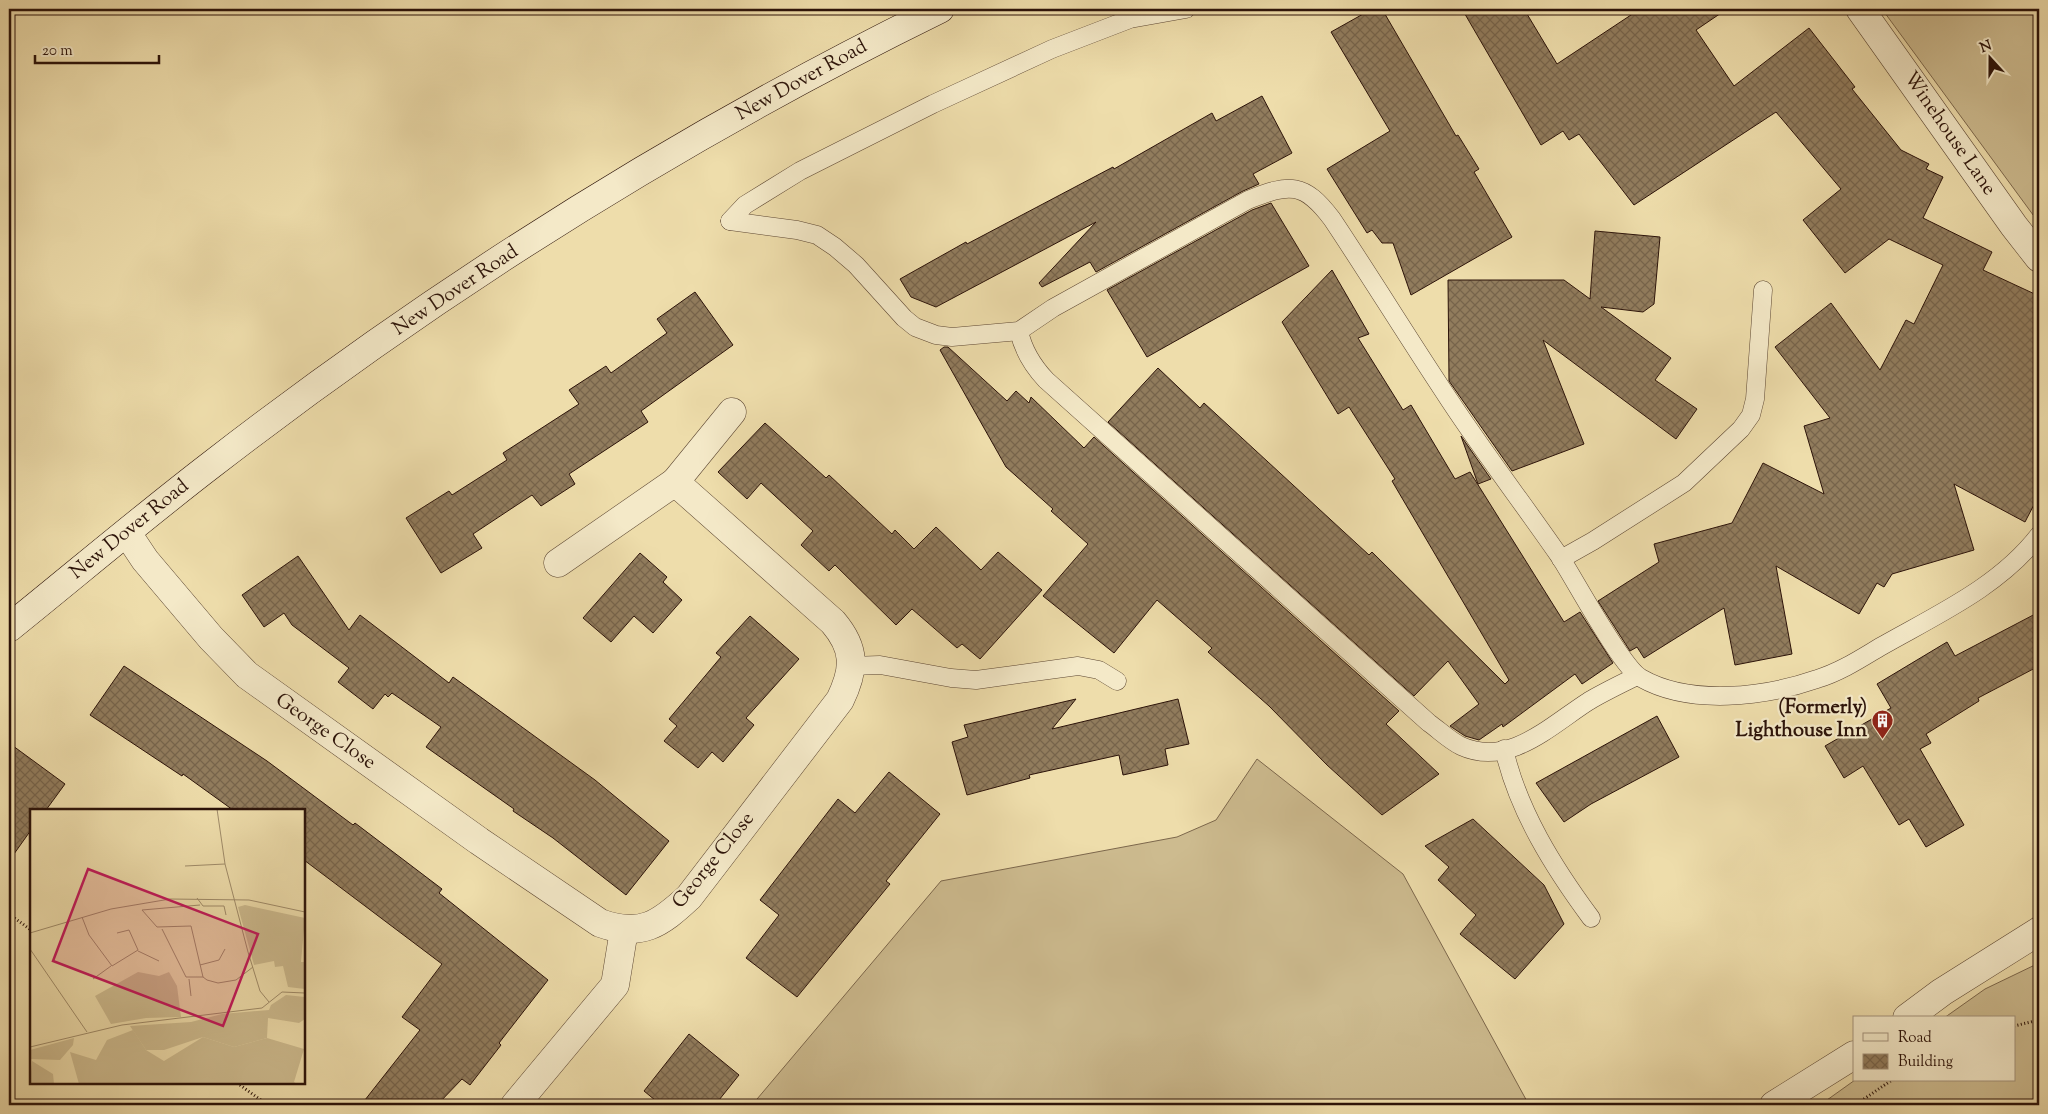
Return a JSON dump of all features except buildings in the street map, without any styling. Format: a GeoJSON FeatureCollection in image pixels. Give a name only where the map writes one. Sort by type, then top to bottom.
{"type":"FeatureCollection","features":[{"type":"Feature","properties":{"kind":"street","name":"New Dover Road"},"geometry":{"type":"LineString","coordinates":[[9,628],[211,465],[377,344],[545,231],[647,168],[773,96],[940,9]]}},
{"type":"Feature","properties":{"kind":"street","name":"Winehouse Lane"},"geometry":{"type":"LineString","coordinates":[[1860,9],[2014,226],[2039,258]]}},
{"type":"Feature","properties":{"kind":"street"},"geometry":{"type":"LineString","coordinates":[[558,563],[675,482],[732,412]]}},
{"type":"Feature","properties":{"kind":"street","name":"George Close"},"geometry":{"type":"LineString","coordinates":[[127,533],[145,560],[210,638],[247,675],[479,841],[600,923],[624,930],[638,930],[659,922],[689,897],[840,700],[847,686],[851,666],[845,637],[833,622],[675,482]]}},
{"type":"Feature","properties":{"kind":"street"},"geometry":{"type":"LineString","coordinates":[[515,1105],[615,985],[624,930]]}},
{"type":"Feature","properties":{"kind":"street"},"geometry":{"type":"LineString","coordinates":[[1910,1016],[1942,992],[2039,932]]}},
{"type":"Feature","properties":{"kind":"street"},"geometry":{"type":"LineString","coordinates":[[1774,1105],[1853,1056]]}},
{"type":"Feature","properties":{"kind":"lane"},"geometry":{"type":"LineString","coordinates":[[1186,9],[1130,19],[1052,49],[941,100],[800,171],[745,205],[730,221],[797,230],[817,235],[856,265],[904,318],[925,332],[952,337],[1019,331],[1053,308],[1248,200],[1271,191],[1304,190],[1319,202],[1332,219],[1450,402],[1561,559],[1637,676],[1676,692],[1711,696],[1739,695],[1818,679],[1843,668],[1974,593],[2002,573],[2028,550],[2039,535]]}},
{"type":"Feature","properties":{"kind":"lane"},"geometry":{"type":"LineString","coordinates":[[1561,559],[1593,541],[1684,483],[1741,429],[1751,415],[1755,399],[1763,290]]}},
{"type":"Feature","properties":{"kind":"lane"},"geometry":{"type":"LineString","coordinates":[[1019,331],[1026,353],[1035,368],[1046,380],[1429,723],[1460,746],[1478,751],[1492,752],[1504,750],[1543,734],[1589,701],[1637,676]]}},
{"type":"Feature","properties":{"kind":"lane"},"geometry":{"type":"LineString","coordinates":[[851,666],[880,664],[951,678],[976,680],[1078,666],[1099,670],[1117,681]]}},
{"type":"Feature","properties":{"kind":"lane"},"geometry":{"type":"LineString","coordinates":[[1504,750],[1510,777],[1530,818],[1569,888],[1591,918]]}},
{"type":"Feature","properties":{"kind":"path"},"geometry":{"type":"LineString","coordinates":[[9,914],[30,929]]}},
{"type":"Feature","properties":{"kind":"path"},"geometry":{"type":"LineString","coordinates":[[2016,1026],[2039,1020]]}},
{"type":"Feature","properties":{"kind":"path"},"geometry":{"type":"LineString","coordinates":[[1855,1105],[1889,1082]]}},
{"type":"Feature","properties":{"kind":"path"},"geometry":{"type":"LineString","coordinates":[[238,1084],[268,1105]]}},
{"type":"Feature","properties":{"kind":"shaded area"},"geometry":{"type":"Polygon","coordinates":[[[1882,9],[2039,9],[2039,223],[1882,9]]]}},
{"type":"Feature","properties":{"kind":"shaded area"},"geometry":{"type":"Polygon","coordinates":[[[1257,759],[1403,874],[1529,1105],[752,1105],[941,881],[1177,837],[1216,820],[1257,759]]]}},
{"type":"Feature","properties":{"kind":"shaded area"},"geometry":{"type":"Polygon","coordinates":[[[2039,963],[2039,1105],[1820,1105],[1853,1081],[2016,1082],[2016,1016],[1947,1016],[1985,989],[2039,963]]]}},
{"type":"Feature","properties":{"kind":"place","name":"(Formerly) Lighthouse Inn"},"geometry":{"type":"Point","coordinates":[1883,739]}}]}
